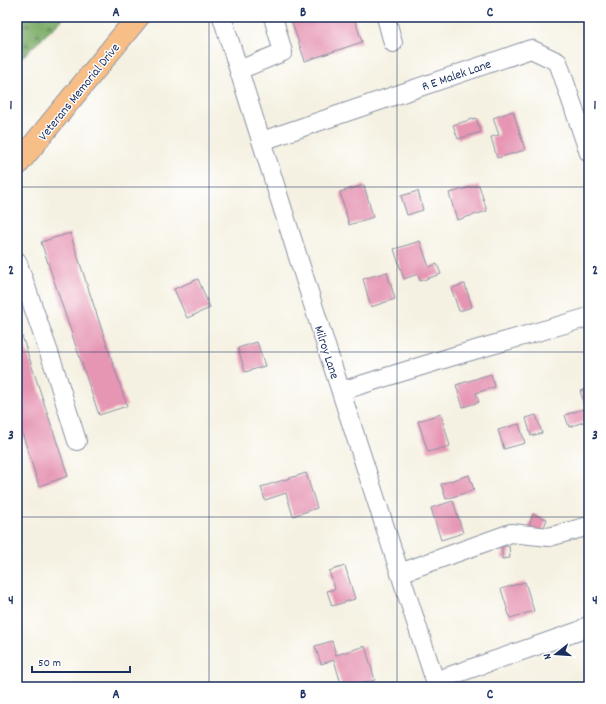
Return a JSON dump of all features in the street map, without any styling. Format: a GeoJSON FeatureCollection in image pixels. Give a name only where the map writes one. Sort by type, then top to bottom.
{"type":"FeatureCollection","features":[{"type":"Feature","properties":{"kind":"main road","name":"Veterans Memorial Drive"},"geometry":{"type":"LineString","coordinates":[[17,166],[138,17]]}},
{"type":"Feature","properties":{"kind":"street","name":"Milroy Lane"},"geometry":{"type":"LineString","coordinates":[[222,17],[436,684]]}},
{"type":"Feature","properties":{"kind":"street"},"geometry":{"type":"LineString","coordinates":[[239,70],[283,52],[273,17]]}},
{"type":"Feature","properties":{"kind":"street"},"geometry":{"type":"LineString","coordinates":[[386,17],[393,43]]}},
{"type":"Feature","properties":{"kind":"street","name":"R E Malek Lane"},"geometry":{"type":"LineString","coordinates":[[262,141],[531,49],[558,62],[589,153]]}},
{"type":"Feature","properties":{"kind":"street"},"geometry":{"type":"LineString","coordinates":[[17,262],[54,367],[77,441]]}},
{"type":"Feature","properties":{"kind":"street"},"geometry":{"type":"LineString","coordinates":[[341,391],[454,356],[589,317]]}},
{"type":"Feature","properties":{"kind":"street"},"geometry":{"type":"LineString","coordinates":[[400,573],[511,533],[549,537],[589,526]]}},
{"type":"Feature","properties":{"kind":"street"},"geometry":{"type":"LineString","coordinates":[[436,684],[579,631],[589,625]]}},
{"type":"Feature","properties":{"kind":"green space"},"geometry":{"type":"Polygon","coordinates":[[[17,17],[65,17],[17,62],[17,17]]]}},
{"type":"Feature","properties":{"kind":"building"},"geometry":{"type":"Polygon","coordinates":[[[290,17],[354,17],[362,42],[305,61],[290,17]]]}},
{"type":"Feature","properties":{"kind":"building"},"geometry":{"type":"Polygon","coordinates":[[[513,111],[525,150],[497,158],[491,137],[499,135],[493,118],[513,111]]]}},
{"type":"Feature","properties":{"kind":"building"},"geometry":{"type":"Polygon","coordinates":[[[476,118],[481,132],[458,139],[453,125],[476,118]]]}},
{"type":"Feature","properties":{"kind":"building"},"geometry":{"type":"Polygon","coordinates":[[[364,185],[373,217],[349,225],[340,192],[364,185]]]}},
{"type":"Feature","properties":{"kind":"building"},"geometry":{"type":"Polygon","coordinates":[[[479,185],[487,211],[457,220],[449,193],[479,185]]]}},
{"type":"Feature","properties":{"kind":"building"},"geometry":{"type":"Polygon","coordinates":[[[418,191],[423,210],[407,215],[401,196],[418,191]]]}},
{"type":"Feature","properties":{"kind":"building"},"geometry":{"type":"Polygon","coordinates":[[[70,233],[127,406],[99,415],[41,242],[70,233]]]}},
{"type":"Feature","properties":{"kind":"building"},"geometry":{"type":"Polygon","coordinates":[[[420,241],[429,267],[437,264],[441,274],[420,281],[418,274],[404,279],[394,249],[420,241]]]}},
{"type":"Feature","properties":{"kind":"building"},"geometry":{"type":"Polygon","coordinates":[[[387,272],[395,299],[371,307],[363,279],[387,272]]]}},
{"type":"Feature","properties":{"kind":"building"},"geometry":{"type":"Polygon","coordinates":[[[198,279],[210,308],[187,318],[174,289],[198,279]]]}},
{"type":"Feature","properties":{"kind":"building"},"geometry":{"type":"Polygon","coordinates":[[[465,284],[472,307],[459,311],[451,288],[465,284]]]}},
{"type":"Feature","properties":{"kind":"building"},"geometry":{"type":"Polygon","coordinates":[[[17,321],[68,476],[39,486],[17,417],[17,321]]]}},
{"type":"Feature","properties":{"kind":"building"},"geometry":{"type":"Polygon","coordinates":[[[257,342],[265,366],[245,372],[238,348],[257,342]]]}},
{"type":"Feature","properties":{"kind":"building"},"geometry":{"type":"Polygon","coordinates":[[[491,374],[495,387],[476,393],[479,402],[463,407],[456,385],[491,374]]]}},
{"type":"Feature","properties":{"kind":"building"},"geometry":{"type":"Polygon","coordinates":[[[589,388],[589,420],[569,427],[565,415],[586,408],[580,391],[589,388]]]}},
{"type":"Feature","properties":{"kind":"building"},"geometry":{"type":"Polygon","coordinates":[[[441,414],[450,446],[428,452],[418,421],[441,414]]]}},
{"type":"Feature","properties":{"kind":"building"},"geometry":{"type":"Polygon","coordinates":[[[536,415],[542,433],[531,436],[526,418],[536,415]]]}},
{"type":"Feature","properties":{"kind":"building"},"geometry":{"type":"Polygon","coordinates":[[[519,424],[525,443],[504,449],[498,430],[519,424]]]}},
{"type":"Feature","properties":{"kind":"building"},"geometry":{"type":"Polygon","coordinates":[[[306,473],[317,508],[293,516],[286,493],[265,500],[261,487],[306,473]]]}},
{"type":"Feature","properties":{"kind":"building"},"geometry":{"type":"Polygon","coordinates":[[[469,475],[474,490],[446,499],[441,484],[469,475]]]}},
{"type":"Feature","properties":{"kind":"building"},"geometry":{"type":"Polygon","coordinates":[[[453,501],[463,533],[441,540],[431,508],[453,501]]]}},
{"type":"Feature","properties":{"kind":"building"},"geometry":{"type":"Polygon","coordinates":[[[533,514],[547,519],[542,533],[528,529],[533,514]]]}},
{"type":"Feature","properties":{"kind":"building"},"geometry":{"type":"Polygon","coordinates":[[[502,546],[509,546],[510,558],[502,559],[502,546]]]}},
{"type":"Feature","properties":{"kind":"building"},"geometry":{"type":"Polygon","coordinates":[[[345,566],[355,599],[332,606],[327,591],[335,589],[329,571],[345,566]]]}},
{"type":"Feature","properties":{"kind":"building"},"geometry":{"type":"Polygon","coordinates":[[[525,582],[534,611],[510,618],[501,589],[525,582]]]}},
{"type":"Feature","properties":{"kind":"building"},"geometry":{"type":"Polygon","coordinates":[[[332,641],[336,655],[365,646],[375,680],[350,687],[342,687],[334,660],[321,664],[315,646],[332,641]]]}}]}
